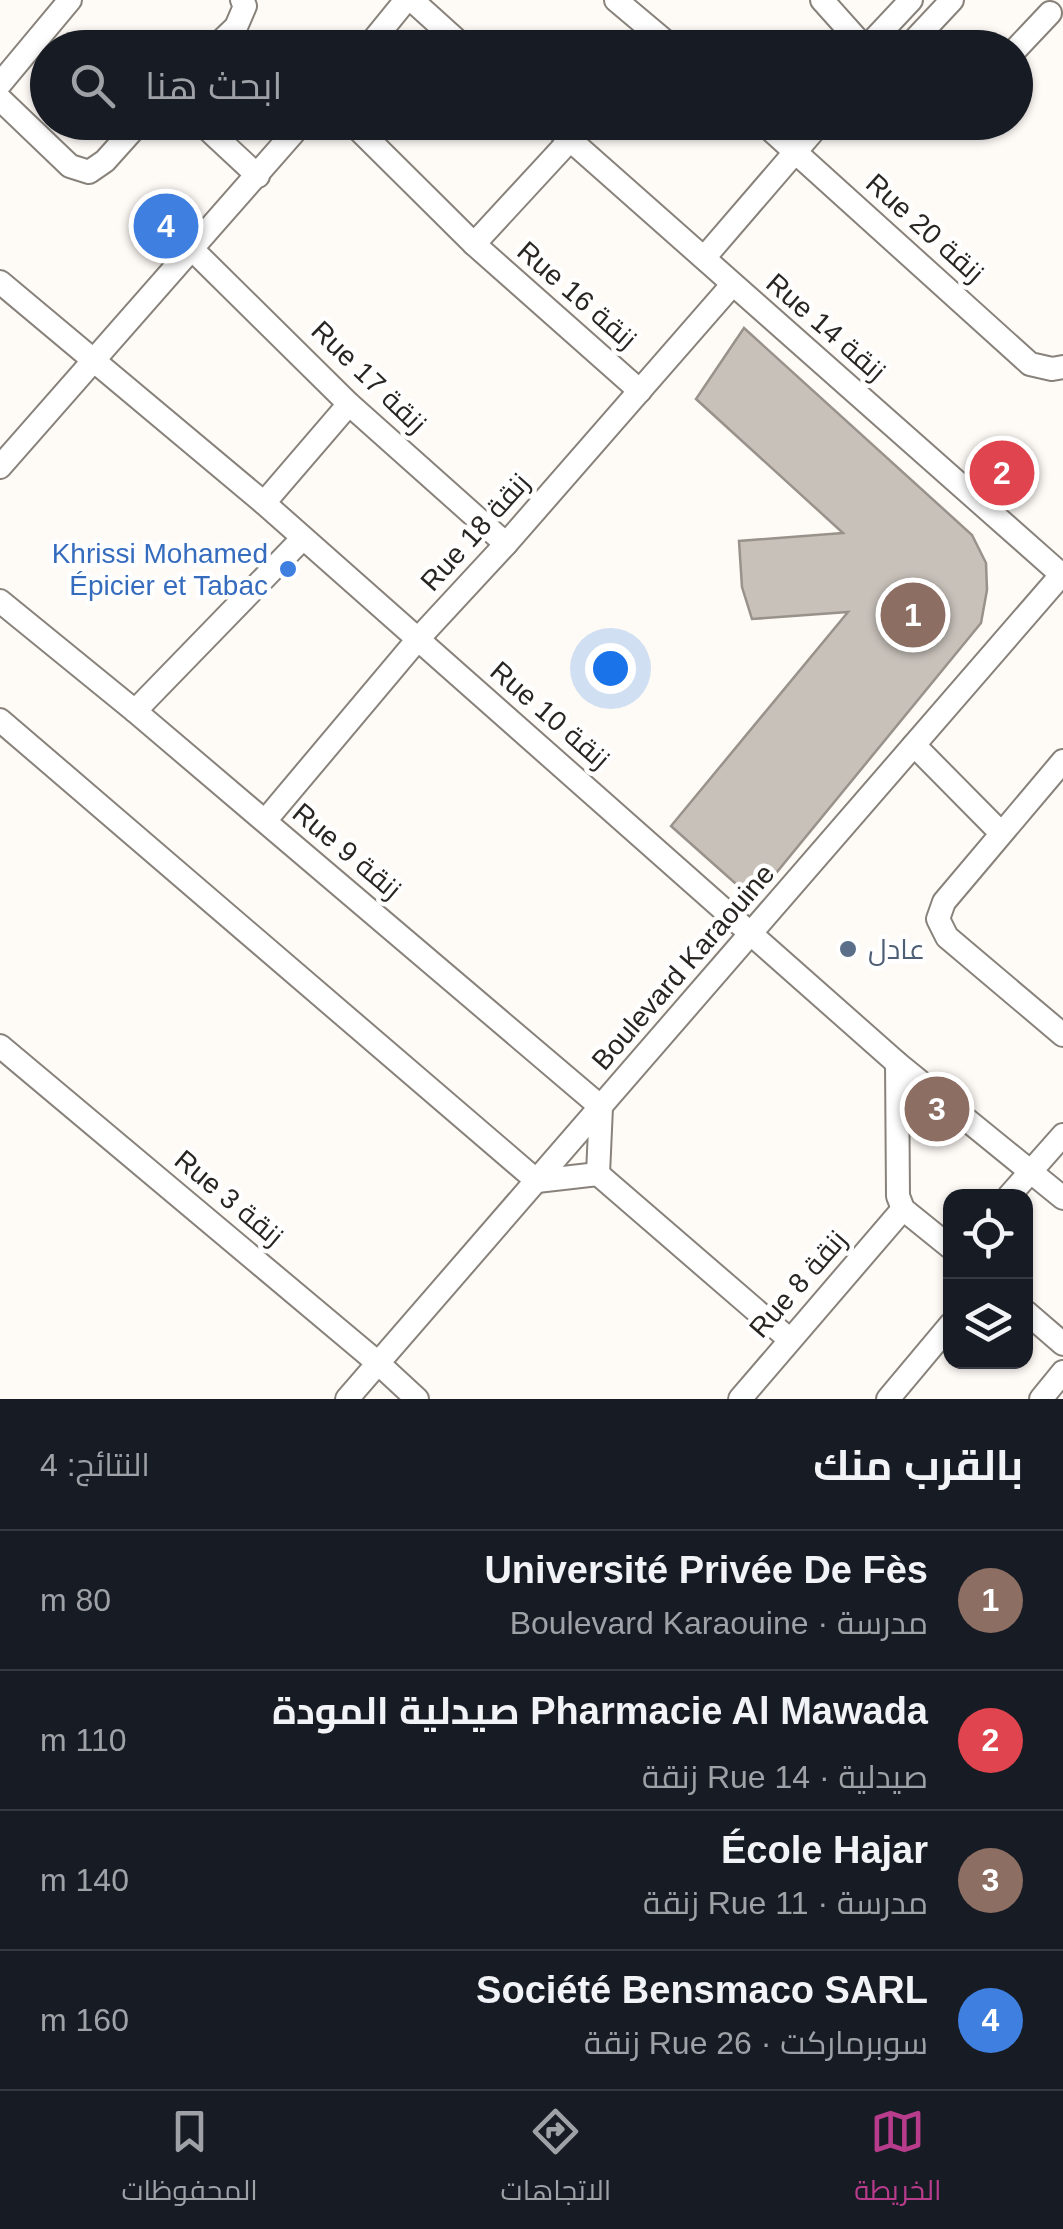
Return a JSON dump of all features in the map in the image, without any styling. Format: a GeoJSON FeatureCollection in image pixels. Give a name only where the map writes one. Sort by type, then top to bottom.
{"type":"FeatureCollection","features":[{"type":"Feature","properties":{"kind":"street"},"geometry":{"type":"LineString","coordinates":[[45,30],[70,0]]}},
{"type":"Feature","properties":{"kind":"street"},"geometry":{"type":"LineString","coordinates":[[233,30],[245,6],[242,0]]}},
{"type":"Feature","properties":{"kind":"street"},"geometry":{"type":"LineString","coordinates":[[382,30],[409,0],[444,30]]}},
{"type":"Feature","properties":{"kind":"street"},"geometry":{"type":"LineString","coordinates":[[616,0],[651,30]]}},
{"type":"Feature","properties":{"kind":"street"},"geometry":{"type":"LineString","coordinates":[[822,0],[849,30]]}},
{"type":"Feature","properties":{"kind":"street"},"geometry":{"type":"LineString","coordinates":[[882,30],[911,0]]}},
{"type":"Feature","properties":{"kind":"street"},"geometry":{"type":"LineString","coordinates":[[923,30],[952,0]]}},
{"type":"Feature","properties":{"kind":"street"},"geometry":{"type":"LineString","coordinates":[[0,84],[30,48]]}},
{"type":"Feature","properties":{"kind":"street"},"geometry":{"type":"LineString","coordinates":[[0,99],[30,128]]}},
{"type":"Feature","properties":{"kind":"street"},"geometry":{"type":"LineString","coordinates":[[43,140],[70,166],[89,172],[124,140]]}},
{"type":"Feature","properties":{"kind":"street"},"geometry":{"type":"LineString","coordinates":[[219,140],[258,176]]}},
{"type":"Feature","properties":{"kind":"street"},"geometry":{"type":"LineString","coordinates":[[0,467],[289,140]]}},
{"type":"Feature","properties":{"kind":"street","name":"Rue 16 زنقة"},"geometry":{"type":"LineString","coordinates":[[369,140],[474,244],[640,391]]}},
{"type":"Feature","properties":{"kind":"street"},"geometry":{"type":"LineString","coordinates":[[474,244],[570,140]]}},
{"type":"Feature","properties":{"kind":"street","name":"Rue 14 زنقة"},"geometry":{"type":"LineString","coordinates":[[570,140],[1063,574]]}},
{"type":"Feature","properties":{"kind":"street","name":"Rue 20 زنقة"},"geometry":{"type":"LineString","coordinates":[[784,140],[1030,364],[1058,368]]}},
{"type":"Feature","properties":{"kind":"street"},"geometry":{"type":"LineString","coordinates":[[704,258],[807,140]]}},
{"type":"Feature","properties":{"kind":"street","name":"Rue 17 زنقة"},"geometry":{"type":"LineString","coordinates":[[194,250],[349,404],[506,544]]}},
{"type":"Feature","properties":{"kind":"street","name":"Rue 10 زنقة"},"geometry":{"type":"LineString","coordinates":[[0,282],[304,538],[897,1064],[1063,1198]]}},
{"type":"Feature","properties":{"kind":"street","name":"Rue 18 زنقة"},"geometry":{"type":"LineString","coordinates":[[265,821],[418,639],[732,285]]}},
{"type":"Feature","properties":{"kind":"street"},"geometry":{"type":"LineString","coordinates":[[264,504],[349,404]]}},
{"type":"Feature","properties":{"kind":"street"},"geometry":{"type":"LineString","coordinates":[[135,712],[304,538]]}},
{"type":"Feature","properties":{"kind":"street","name":"Boulevard Karaouine"},"geometry":{"type":"LineString","coordinates":[[347,1399],[1063,574]]}},
{"type":"Feature","properties":{"kind":"street","name":"Rue 9 زنقة"},"geometry":{"type":"LineString","coordinates":[[0,601],[601,1107]]}},
{"type":"Feature","properties":{"kind":"street"},"geometry":{"type":"LineString","coordinates":[[0,720],[537,1181],[598,1174],[789,1339]]}},
{"type":"Feature","properties":{"kind":"street"},"geometry":{"type":"LineString","coordinates":[[914,745],[1000,832]]}},
{"type":"Feature","properties":{"kind":"street"},"geometry":{"type":"LineString","coordinates":[[1063,761],[944,902],[938,919],[947,936],[1063,1036]]}},
{"type":"Feature","properties":{"kind":"street","name":"Rue 3 زنقة"},"geometry":{"type":"LineString","coordinates":[[0,1046],[417,1399]]}},
{"type":"Feature","properties":{"kind":"street"},"geometry":{"type":"LineString","coordinates":[[897,1064],[898,1196],[903,1209],[943,1241]]}},
{"type":"Feature","properties":{"kind":"street"},"geometry":{"type":"LineString","coordinates":[[598,1174],[601,1107]]}},
{"type":"Feature","properties":{"kind":"street"},"geometry":{"type":"LineString","coordinates":[[1015,1189],[1063,1135]]}},
{"type":"Feature","properties":{"kind":"street","name":"Rue 8 زنقة"},"geometry":{"type":"LineString","coordinates":[[740,1399],[903,1209]]}},
{"type":"Feature","properties":{"kind":"street"},"geometry":{"type":"LineString","coordinates":[[1033,1318],[1063,1344]]}},
{"type":"Feature","properties":{"kind":"street"},"geometry":{"type":"LineString","coordinates":[[888,1399],[943,1333]]}},
{"type":"Feature","properties":{"kind":"street"},"geometry":{"type":"LineString","coordinates":[[1041,1399],[1063,1372]]}},
{"type":"Feature","properties":{"kind":"building"},"geometry":{"type":"Polygon","coordinates":[[[744,328],[972,535],[986,563],[987,590],[981,623],[754,900],[671,826],[848,612],[752,619],[742,587],[739,541],[843,533],[696,399],[744,328]]]}},
{"type":"Feature","properties":{"kind":"place","name":"Société Bensmaco SARL"},"geometry":{"type":"Point","coordinates":[166,226]}},
{"type":"Feature","properties":{"kind":"place","name":"Pharmacie Al Mawada صيدلية المودة"},"geometry":{"type":"Point","coordinates":[1002,473]}},
{"type":"Feature","properties":{"kind":"place","name":"Khrissi Mohamed Épicier et Tabac"},"geometry":{"type":"Point","coordinates":[288,569]}},
{"type":"Feature","properties":{"kind":"place","name":"Université Privée De Fès"},"geometry":{"type":"Point","coordinates":[913,615]}},
{"type":"Feature","properties":{"kind":"place","name":"عادل"},"geometry":{"type":"Point","coordinates":[848,949]}},
{"type":"Feature","properties":{"kind":"place","name":"École Hajar"},"geometry":{"type":"Point","coordinates":[937,1109]}}]}
